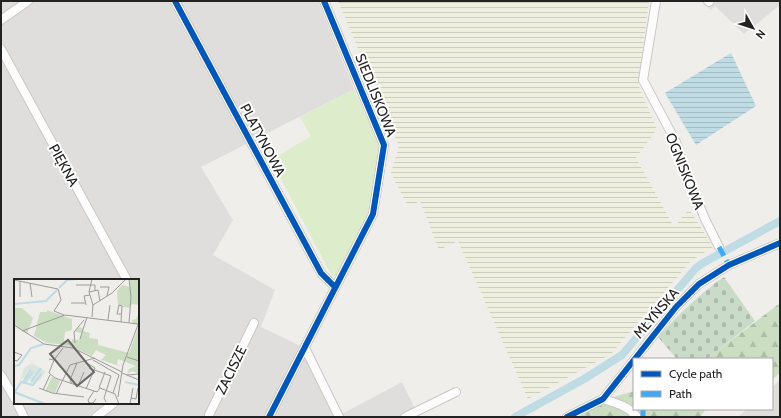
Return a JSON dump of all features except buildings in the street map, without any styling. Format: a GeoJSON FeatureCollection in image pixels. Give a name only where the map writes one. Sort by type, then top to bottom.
{"type":"FeatureCollection","features":[{"type":"Feature","properties":{"kind":"street"},"geometry":{"type":"LineString","coordinates":[[1,20],[28,1]]}},
{"type":"Feature","properties":{"kind":"street","name":"PLATYNOWA"},"geometry":{"type":"LineString","coordinates":[[175,1],[321,273],[335,287]]}},
{"type":"Feature","properties":{"kind":"street","name":"SIEDLISKOWA"},"geometry":{"type":"LineString","coordinates":[[269,417],[373,214],[384,145],[324,1]]}},
{"type":"Feature","properties":{"kind":"street","name":"OGNISKOWA"},"geometry":{"type":"LineString","coordinates":[[656,1],[643,80],[676,142],[688,178],[705,219],[719,247]]}},
{"type":"Feature","properties":{"kind":"street","name":"PIĘKNA"},"geometry":{"type":"LineString","coordinates":[[1,49],[126,279]]}},
{"type":"Feature","properties":{"kind":"street","name":"MŁYŃSKA"},"geometry":{"type":"LineString","coordinates":[[634,358],[676,307],[699,284],[729,265],[780,243]]}},
{"type":"Feature","properties":{"kind":"street","name":"ZACISZE"},"geometry":{"type":"LineString","coordinates":[[209,417],[254,323]]}},
{"type":"Feature","properties":{"kind":"street"},"geometry":{"type":"LineString","coordinates":[[305,348],[339,417]]}},
{"type":"Feature","properties":{"kind":"street","name":"MŁYŃSKA"},"geometry":{"type":"LineString","coordinates":[[567,417],[602,399],[633,359]]}},
{"type":"Feature","properties":{"kind":"street"},"geometry":{"type":"LineString","coordinates":[[1,375],[14,397]]}},
{"type":"Feature","properties":{"kind":"street"},"geometry":{"type":"LineString","coordinates":[[405,417],[456,392]]}},
{"type":"Feature","properties":{"kind":"street"},"geometry":{"type":"LineString","coordinates":[[602,399],[620,403],[633,412],[637,417]]}},
{"type":"Feature","properties":{"kind":"street"},"geometry":{"type":"LineString","coordinates":[[18,404],[24,417]]}},
{"type":"Feature","properties":{"kind":"street"},"geometry":{"type":"LineString","coordinates":[[96,417],[113,404]]}},
{"type":"Feature","properties":{"kind":"shaded area"},"geometry":{"type":"Polygon","coordinates":[[[1,1],[318,1],[354,89],[201,167],[233,220],[213,255],[275,290],[261,327],[305,348],[342,414],[402,382],[419,417],[1,417],[1,1]]]}},
{"type":"Feature","properties":{"kind":"shaded area"},"geometry":{"type":"Polygon","coordinates":[[[701,1],[780,1],[780,5],[744,34],[715,6],[711,10],[701,1]]]}},
{"type":"Feature","properties":{"kind":"shaded area"},"geometry":{"type":"Polygon","coordinates":[[[780,380],[780,417],[738,417],[746,410],[773,410],[773,386],[780,380]]]}},
{"type":"Feature","properties":{"kind":"green space"},"geometry":{"type":"Polygon","coordinates":[[[338,1],[649,1],[638,85],[657,129],[636,158],[674,227],[689,209],[713,247],[691,261],[611,354],[528,399],[458,241],[439,250],[420,201],[408,207],[391,173],[399,146],[338,1]]]}},
{"type":"Feature","properties":{"kind":"green space"},"geometry":{"type":"Polygon","coordinates":[[[354,89],[379,145],[369,211],[336,276],[332,276],[271,160],[311,136],[300,117],[354,89]]]}},
{"type":"Feature","properties":{"kind":"green space"},"geometry":{"type":"Polygon","coordinates":[[[724,277],[755,321],[708,358],[676,358],[658,337],[706,290],[724,277]]]}},
{"type":"Feature","properties":{"kind":"green space"},"geometry":{"type":"Polygon","coordinates":[[[780,303],[780,373],[773,379],[773,358],[708,358],[780,303]]]}},
{"type":"Feature","properties":{"kind":"green space"},"geometry":{"type":"Polygon","coordinates":[[[633,391],[633,410],[705,410],[700,417],[562,417],[580,407],[633,391]]]}},
{"type":"Feature","properties":{"kind":"water"},"geometry":{"type":"Polygon","coordinates":[[[731,53],[756,106],[696,145],[665,93],[731,53]]]}},
{"type":"Feature","properties":{"kind":"waterway"},"geometry":{"type":"LineString","coordinates":[[515,417],[584,379],[622,355],[696,268],[780,221]]}},
{"type":"Feature","properties":{"kind":"marked path"},"geometry":{"type":"LineString","coordinates":[[719,247],[729,265]]}},
{"type":"Feature","properties":{"kind":"marked path"},"geometry":{"type":"LineString","coordinates":[[643,410],[643,417]]}},
{"type":"Feature","properties":{"kind":"cycle path"},"geometry":{"type":"LineString","coordinates":[[175,1],[321,273],[335,287]]}},
{"type":"Feature","properties":{"kind":"cycle path"},"geometry":{"type":"LineString","coordinates":[[269,417],[373,214],[384,145],[324,1]]}},
{"type":"Feature","properties":{"kind":"cycle path"},"geometry":{"type":"LineString","coordinates":[[636,358],[676,307],[699,284],[729,265],[780,243]]}},
{"type":"Feature","properties":{"kind":"cycle path"},"geometry":{"type":"LineString","coordinates":[[567,417],[603,399],[633,361]]}}]}
